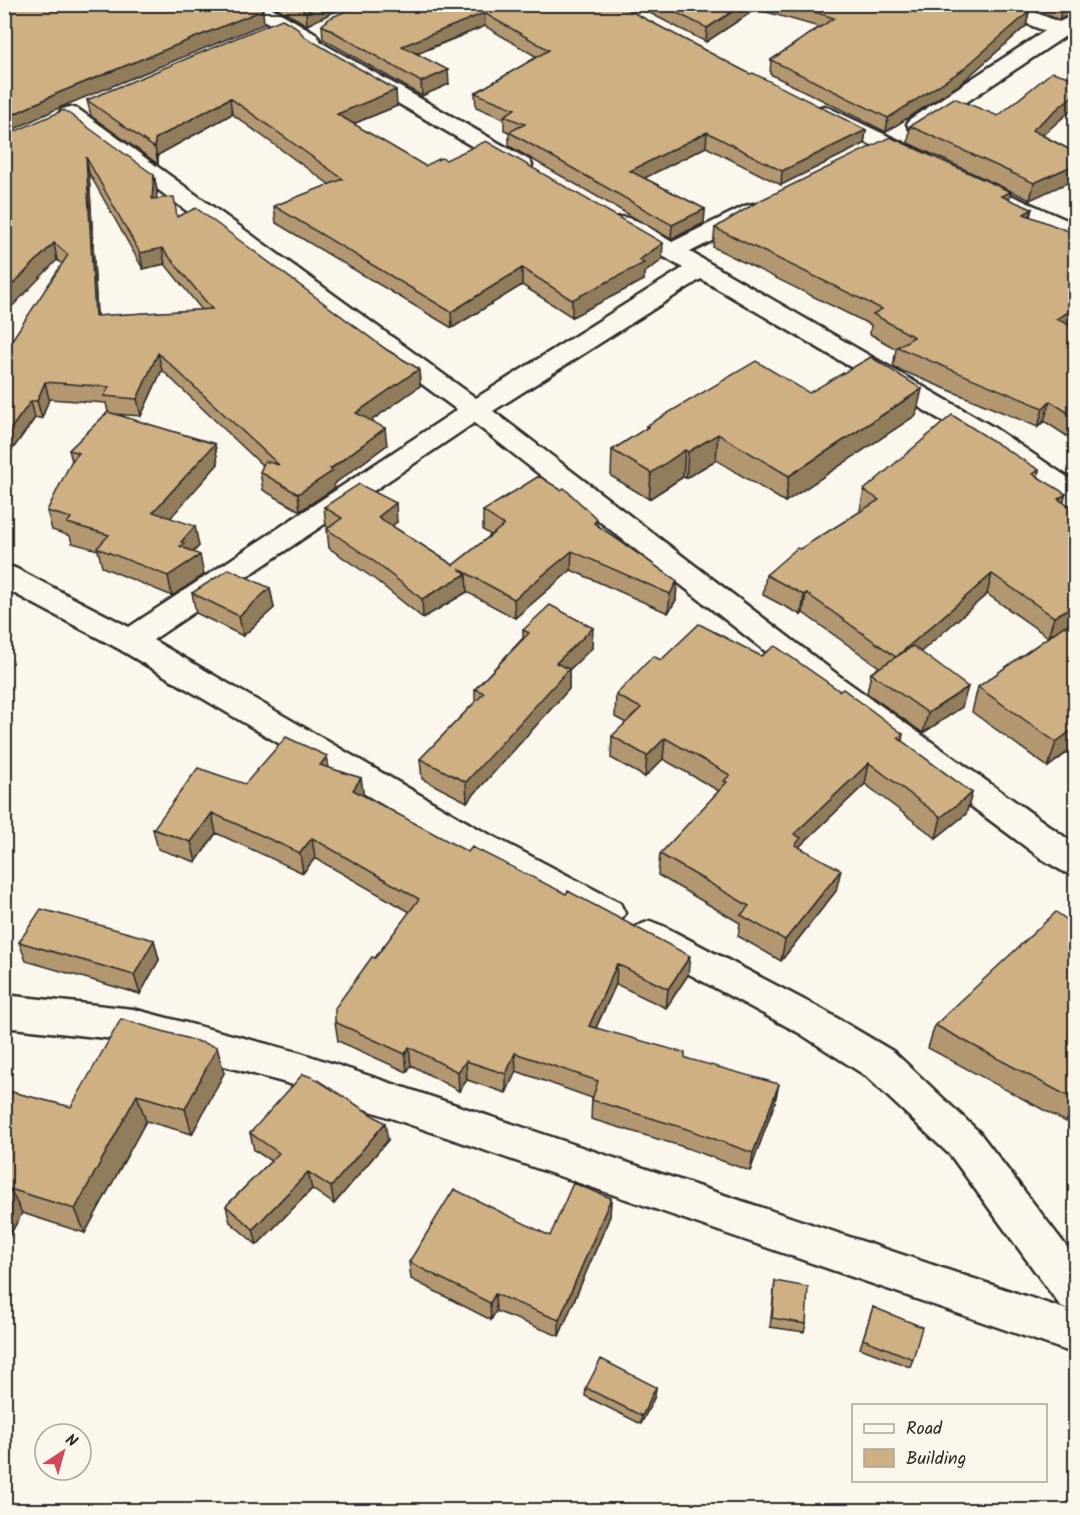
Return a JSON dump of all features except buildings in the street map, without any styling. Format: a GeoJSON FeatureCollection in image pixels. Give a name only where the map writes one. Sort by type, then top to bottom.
{"type":"FeatureCollection","features":[{"type":"Feature","properties":{"kind":"street"},"geometry":{"type":"LineString","coordinates":[[249,4],[286,24],[315,31],[309,41],[315,47],[539,175]]}},
{"type":"Feature","properties":{"kind":"street"},"geometry":{"type":"LineString","coordinates":[[995,4],[1063,35]]}},
{"type":"Feature","properties":{"kind":"street"},"geometry":{"type":"LineString","coordinates":[[264,33],[286,24]]}},
{"type":"Feature","properties":{"kind":"street"},"geometry":{"type":"LineString","coordinates":[[867,155],[1063,35]]}},
{"type":"Feature","properties":{"kind":"street"},"geometry":{"type":"LineString","coordinates":[[802,101],[940,169]]}},
{"type":"Feature","properties":{"kind":"street"},"geometry":{"type":"LineString","coordinates":[[71,114],[475,410],[831,686],[1054,849],[1076,862]]}},
{"type":"Feature","properties":{"kind":"street"},"geometry":{"type":"LineString","coordinates":[[971,184],[1076,233]]}},
{"type":"Feature","properties":{"kind":"street"},"geometry":{"type":"LineString","coordinates":[[672,251],[774,200]]}},
{"type":"Feature","properties":{"kind":"street"},"geometry":{"type":"LineString","coordinates":[[600,210],[983,433],[1076,497]]}},
{"type":"Feature","properties":{"kind":"street"},"geometry":{"type":"LineString","coordinates":[[130,641],[475,410],[700,268]]}},
{"type":"Feature","properties":{"kind":"street"},"geometry":{"type":"LineString","coordinates":[[4,575],[130,641],[465,837],[812,1022],[880,1064],[965,1144],[1076,1293]]}},
{"type":"Feature","properties":{"kind":"street"},"geometry":{"type":"LineString","coordinates":[[4,1011],[132,1025],[301,1070],[1076,1335]]}}]}
